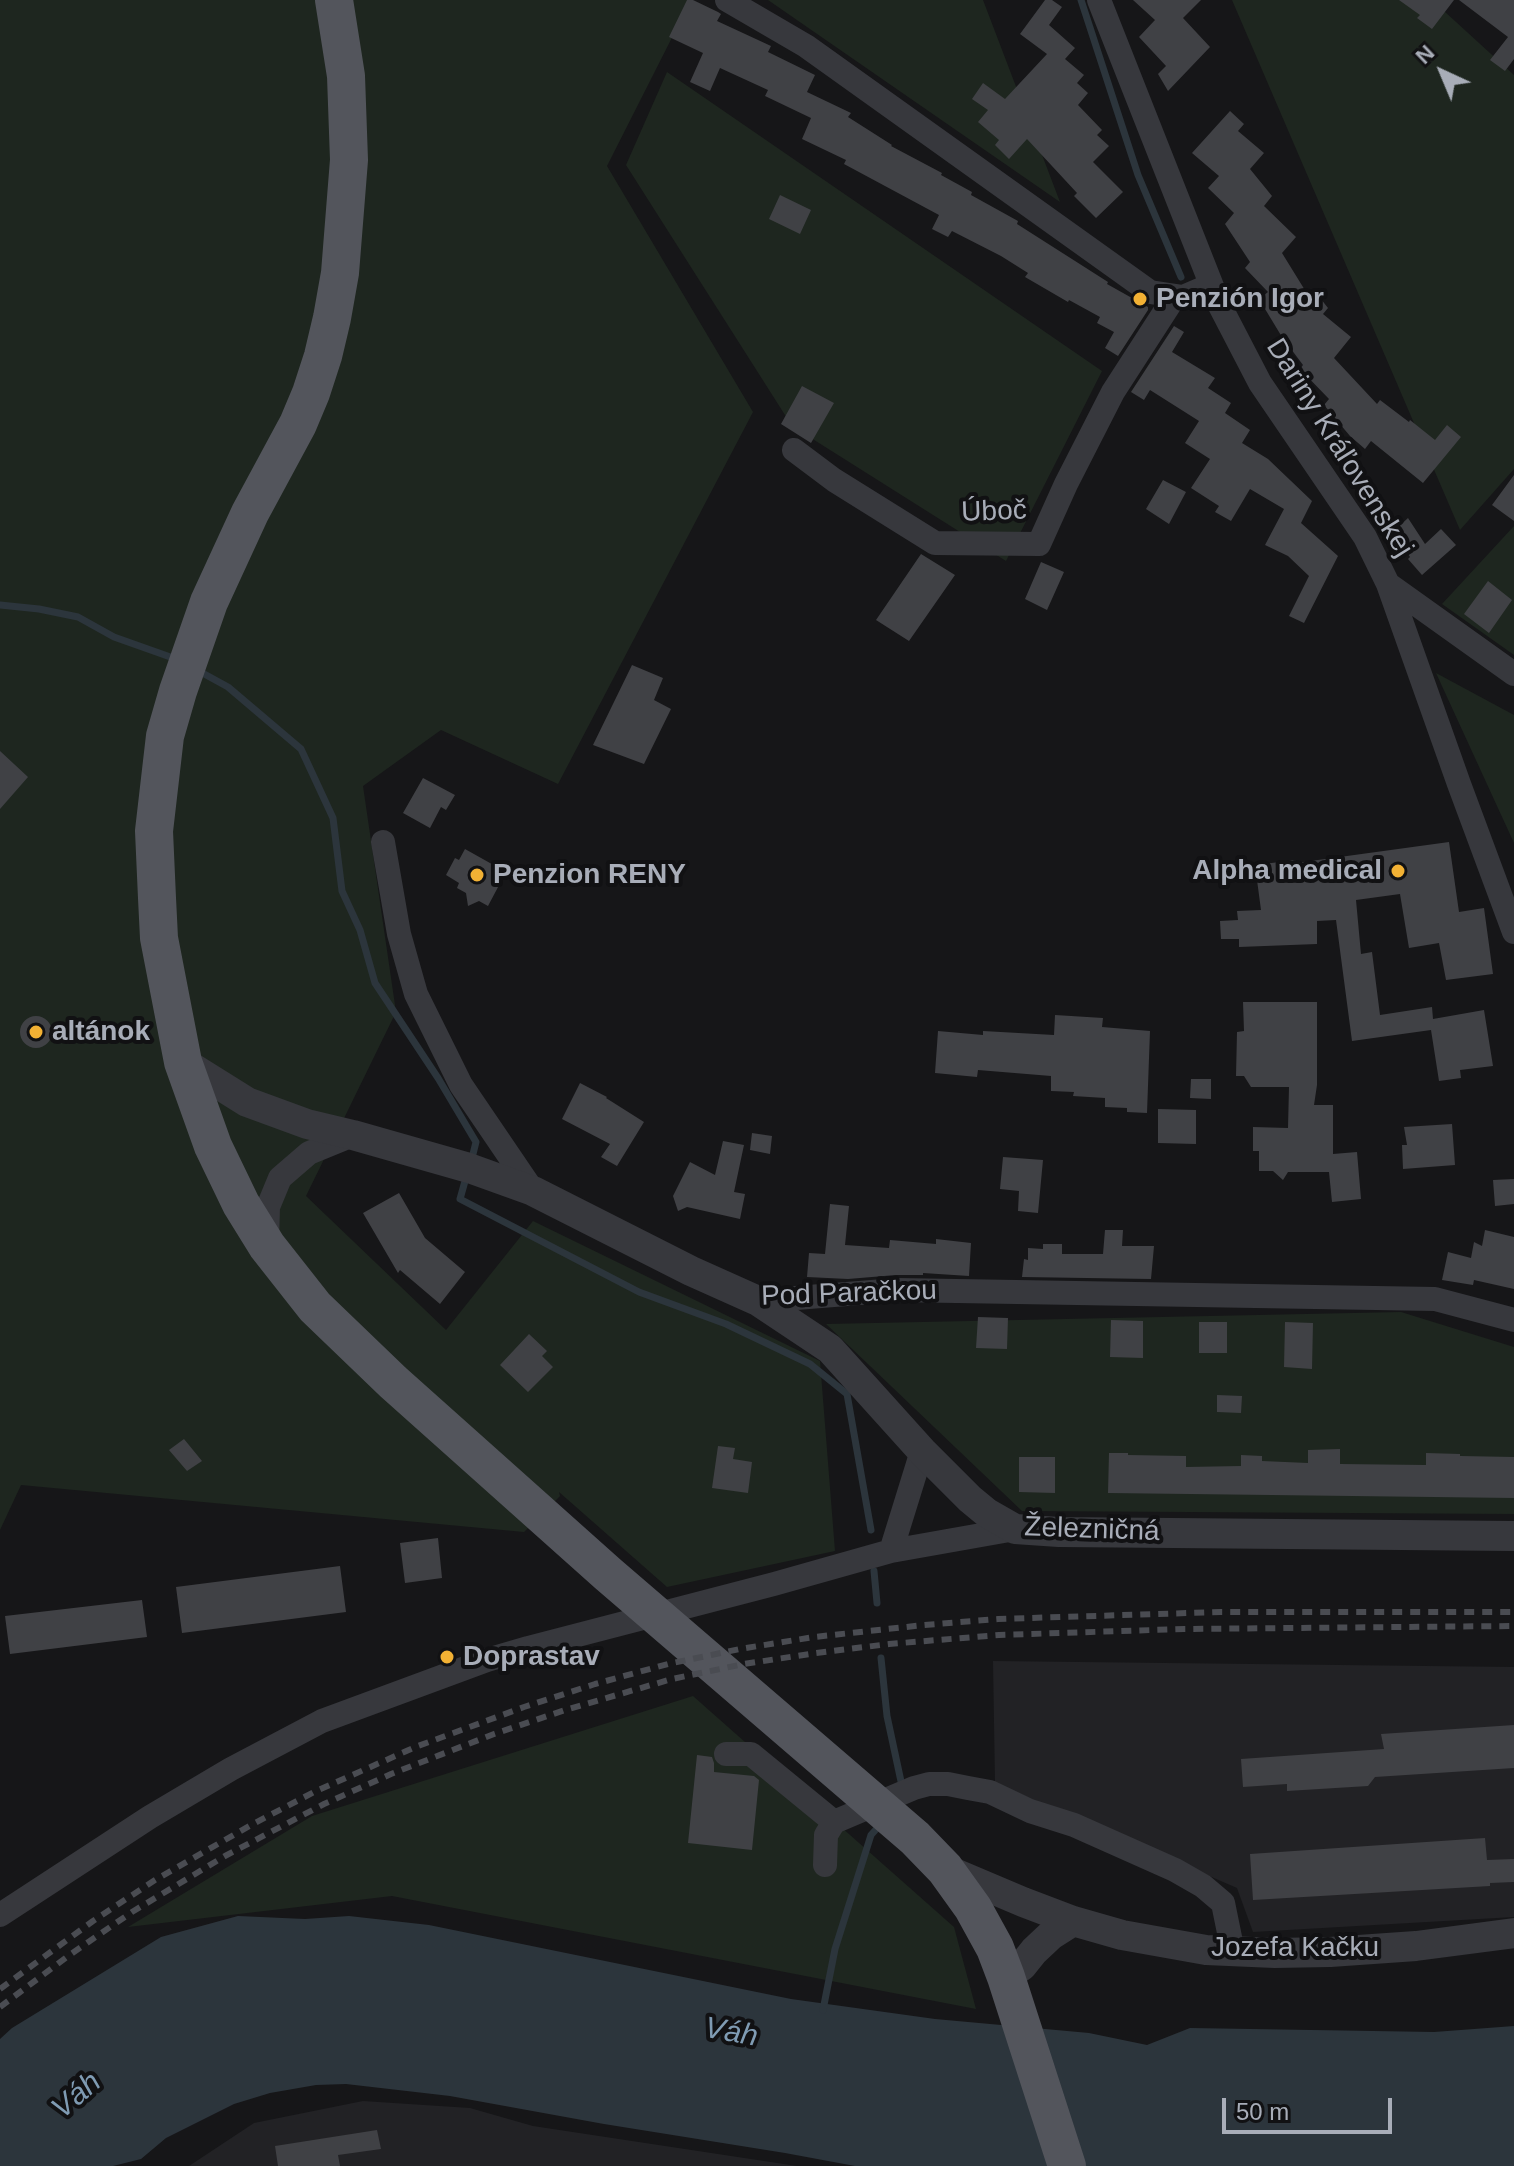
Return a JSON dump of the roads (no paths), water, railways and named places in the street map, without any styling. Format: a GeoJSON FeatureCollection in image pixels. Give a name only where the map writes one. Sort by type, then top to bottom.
{"type":"FeatureCollection","features":[{"type":"Feature","properties":{"kind":"main road"},"geometry":{"type":"LineString","coordinates":[[334,0],[346,76],[349,160],[340,273],[332,318],[323,356],[298,424],[250,513],[209,602],[165,736],[154,831],[159,938],[183,1062],[213,1146],[241,1204],[267,1246],[315,1307],[352,1344],[608,1574],[915,1838],[945,1869],[973,1908],[995,1948],[1067,2166]]}},
{"type":"Feature","properties":{"kind":"street"},"geometry":{"type":"LineString","coordinates":[[727,0],[806,46],[1150,292],[1183,297],[1211,285]]}},
{"type":"Feature","properties":{"kind":"street","name":"Dariny Kráľovenskej"},"geometry":{"type":"LineString","coordinates":[[1099,0],[1211,285],[1260,383],[1365,537],[1388,584],[1514,932]]}},
{"type":"Feature","properties":{"kind":"street","name":"Úboč"},"geometry":{"type":"LineString","coordinates":[[794,450],[834,480],[935,543],[1039,544],[1113,392],[1175,296]]}},
{"type":"Feature","properties":{"kind":"street"},"geometry":{"type":"LineString","coordinates":[[1388,584],[1514,674]]}},
{"type":"Feature","properties":{"kind":"street"},"geometry":{"type":"LineString","coordinates":[[383,842],[399,934],[416,994],[461,1085],[533,1191]]}},
{"type":"Feature","properties":{"kind":"street","name":"Pod Paračkou"},"geometry":{"type":"LineString","coordinates":[[183,1062],[247,1102],[307,1124],[469,1168],[533,1191],[691,1271],[758,1301],[897,1290],[1435,1299],[1514,1320]]}},
{"type":"Feature","properties":{"kind":"street"},"geometry":{"type":"LineString","coordinates":[[267,1246],[268,1207],[280,1178],[309,1153],[353,1135]]}},
{"type":"Feature","properties":{"kind":"street","name":"Železničná"},"geometry":{"type":"LineString","coordinates":[[758,1301],[830,1349],[970,1499],[1015,1529],[1514,1536]]}},
{"type":"Feature","properties":{"kind":"street"},"geometry":{"type":"LineString","coordinates":[[891,1551],[922,1451]]}},
{"type":"Feature","properties":{"kind":"street"},"geometry":{"type":"LineString","coordinates":[[0,1915],[150,1817],[231,1769],[322,1721],[487,1660],[891,1551],[1015,1529]]}},
{"type":"Feature","properties":{"kind":"street"},"geometry":{"type":"LineString","coordinates":[[726,1754],[751,1754],[834,1822]]}},
{"type":"Feature","properties":{"kind":"street"},"geometry":{"type":"LineString","coordinates":[[825,1865],[826,1835],[834,1822],[899,1793],[929,1784],[948,1784],[990,1792],[1030,1811],[1074,1825],[1175,1870],[1203,1886],[1223,1903],[1233,1952]]}},
{"type":"Feature","properties":{"kind":"street","name":"Jozefa Kačku"},"geometry":{"type":"LineString","coordinates":[[945,1869],[1073,1921],[1162,1943],[1233,1952],[1330,1952],[1416,1946],[1514,1933]]}},
{"type":"Feature","properties":{"kind":"street"},"geometry":{"type":"LineString","coordinates":[[1006,1977],[1022,1966],[1051,1935],[1073,1921]]}},
{"type":"Feature","properties":{"kind":"water","name":"Váh"},"geometry":{"type":"Polygon","coordinates":[[[238,1916],[305,1919],[349,1916],[429,1925],[791,1999],[935,2019],[1089,2033],[1147,2045],[1190,2028],[1434,2032],[1514,2026],[1514,2166],[855,2166],[450,2096],[346,2084],[316,2085],[270,2093],[234,2104],[166,2138],[141,2159],[113,2166],[0,2166],[0,2039],[12,2028],[161,1937],[238,1916]]]}},
{"type":"Feature","properties":{"kind":"waterway"},"geometry":{"type":"LineString","coordinates":[[1081,0],[1138,175],[1181,277]]}},
{"type":"Feature","properties":{"kind":"waterway"},"geometry":{"type":"LineString","coordinates":[[0,605],[78,617],[114,637],[176,659]]}},
{"type":"Feature","properties":{"kind":"waterway"},"geometry":{"type":"LineString","coordinates":[[197,670],[228,687],[301,749],[333,818],[342,891],[360,930],[375,983],[476,1142],[471,1162]]}},
{"type":"Feature","properties":{"kind":"waterway"},"geometry":{"type":"LineString","coordinates":[[467,1174],[460,1199],[639,1292],[726,1324],[810,1364],[847,1394],[871,1530]]}},
{"type":"Feature","properties":{"kind":"waterway"},"geometry":{"type":"LineString","coordinates":[[874,1571],[877,1603]]}},
{"type":"Feature","properties":{"kind":"waterway"},"geometry":{"type":"LineString","coordinates":[[881,1658],[887,1716],[902,1786]]}},
{"type":"Feature","properties":{"kind":"waterway"},"geometry":{"type":"LineString","coordinates":[[823,2010],[835,1949],[871,1835],[880,1825]]}},
{"type":"Feature","properties":{"kind":"railway"},"geometry":{"type":"LineString","coordinates":[[0,1989],[155,1880],[316,1791],[418,1746],[524,1707],[668,1664],[814,1637],[998,1619],[1221,1612],[1514,1612]]}},
{"type":"Feature","properties":{"kind":"railway"},"geometry":{"type":"LineString","coordinates":[[0,2007],[132,1912],[225,1856],[324,1804],[494,1734],[672,1679],[816,1653],[999,1635],[1184,1629],[1514,1626]]}},
{"type":"Feature","properties":{"kind":"place","name":"Penzión Igor"},"geometry":{"type":"Point","coordinates":[1140,299]}},
{"type":"Feature","properties":{"kind":"place","name":"Alpha medical"},"geometry":{"type":"Point","coordinates":[1398,871]}},
{"type":"Feature","properties":{"kind":"place","name":"Penzion RENY"},"geometry":{"type":"Point","coordinates":[477,875]}},
{"type":"Feature","properties":{"kind":"place","name":"altánok"},"geometry":{"type":"Point","coordinates":[36,1032]}},
{"type":"Feature","properties":{"kind":"place","name":"Doprastav"},"geometry":{"type":"Point","coordinates":[447,1657]}}]}
